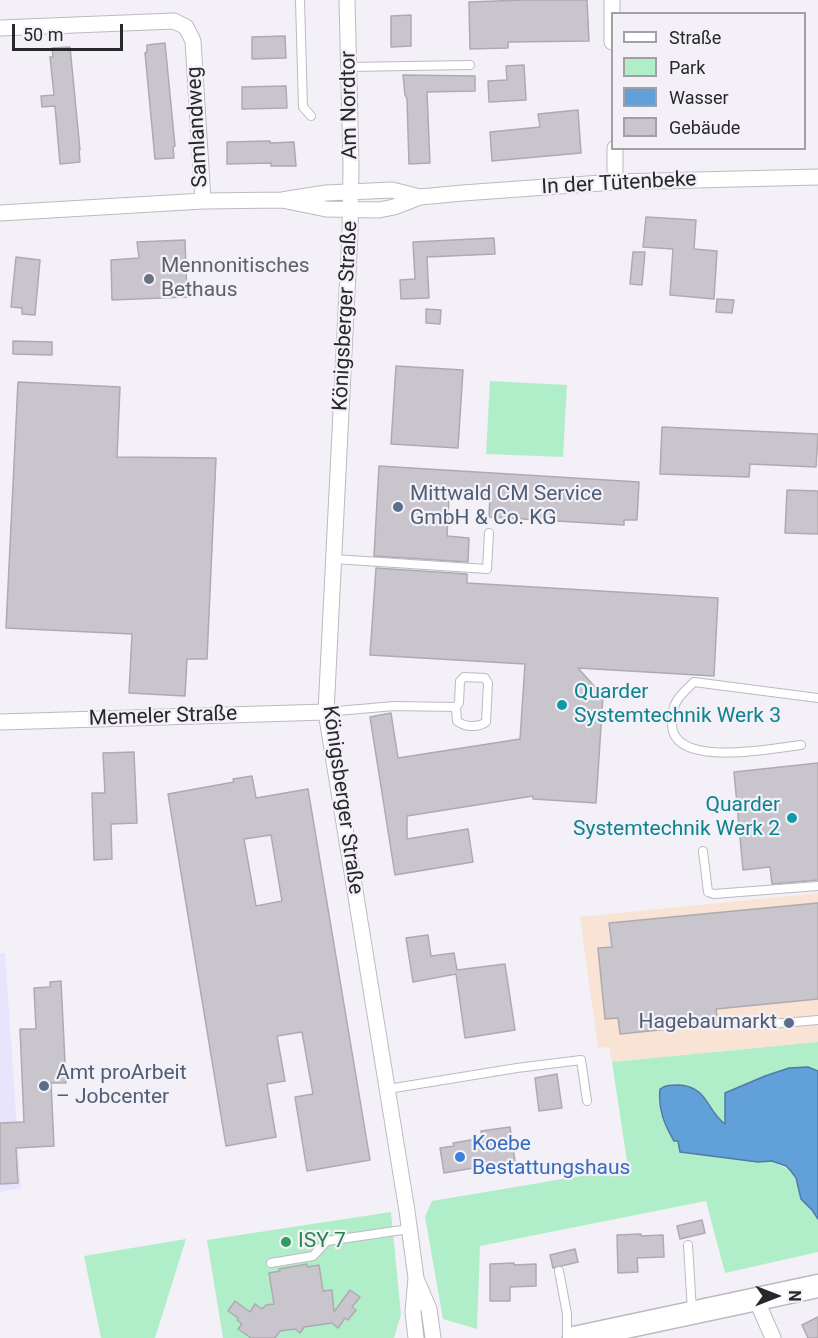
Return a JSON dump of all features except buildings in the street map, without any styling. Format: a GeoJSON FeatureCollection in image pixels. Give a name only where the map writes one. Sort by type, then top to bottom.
{"type":"FeatureCollection","features":[{"type":"Feature","properties":{"kind":"street","name":"Am Nordtor"},"geometry":{"type":"LineString","coordinates":[[347,0],[351,210]]}},
{"type":"Feature","properties":{"kind":"street","name":"Samlandweg"},"geometry":{"type":"LineString","coordinates":[[0,28],[174,21],[186,27],[193,41],[203,201]]}},
{"type":"Feature","properties":{"kind":"street"},"geometry":{"type":"LineString","coordinates":[[615,150],[615,182]]}},
{"type":"Feature","properties":{"kind":"street","name":"In der Tütenbeke"},"geometry":{"type":"LineString","coordinates":[[282,200],[326,209],[379,210],[420,197],[615,182],[818,177]]}},
{"type":"Feature","properties":{"kind":"street","name":"In der Tütenbeke"},"geometry":{"type":"LineString","coordinates":[[282,200],[326,193],[392,190],[420,197]]}},
{"type":"Feature","properties":{"kind":"street"},"geometry":{"type":"LineString","coordinates":[[0,213],[203,201],[282,200]]}},
{"type":"Feature","properties":{"kind":"street","name":"Königsberger Straße"},"geometry":{"type":"LineString","coordinates":[[351,210],[326,712],[409,1229],[416,1278],[413,1312],[416,1338]]}},
{"type":"Feature","properties":{"kind":"street","name":"Memeler Straße"},"geometry":{"type":"LineString","coordinates":[[0,722],[326,712]]}},
{"type":"Feature","properties":{"kind":"street","name":"Königsberger Straße"},"geometry":{"type":"LineString","coordinates":[[416,1278],[429,1309],[433,1338]]}},
{"type":"Feature","properties":{"kind":"street"},"geometry":{"type":"LineString","coordinates":[[574,1338],[603,1336],[692,1313],[818,1286]]}},
{"type":"Feature","properties":{"kind":"street"},"geometry":{"type":"LineString","coordinates":[[756,1299],[773,1338]]}},
{"type":"Feature","properties":{"kind":"lane"},"geometry":{"type":"LineString","coordinates":[[300,0],[303,107],[311,116]]}},
{"type":"Feature","properties":{"kind":"lane"},"geometry":{"type":"LineString","coordinates":[[349,67],[470,65]]}},
{"type":"Feature","properties":{"kind":"lane"},"geometry":{"type":"LineString","coordinates":[[334,559],[487,569],[489,533]]}},
{"type":"Feature","properties":{"kind":"lane"},"geometry":{"type":"LineString","coordinates":[[464,677],[485,678],[488,683],[486,722],[481,726],[462,725],[457,721],[456,708],[459,703],[460,681],[464,677]]}},
{"type":"Feature","properties":{"kind":"lane"},"geometry":{"type":"LineString","coordinates":[[801,745],[710,753],[695,750],[678,739],[672,730],[671,715],[677,698],[694,682],[818,698]]}},
{"type":"Feature","properties":{"kind":"lane"},"geometry":{"type":"LineString","coordinates":[[326,712],[394,705],[456,708]]}},
{"type":"Feature","properties":{"kind":"lane"},"geometry":{"type":"LineString","coordinates":[[703,851],[708,892],[714,894],[818,886]]}},
{"type":"Feature","properties":{"kind":"lane"},"geometry":{"type":"LineString","coordinates":[[760,1025],[818,1020]]}},
{"type":"Feature","properties":{"kind":"lane"},"geometry":{"type":"LineString","coordinates":[[388,1089],[580,1060],[587,1101]]}},
{"type":"Feature","properties":{"kind":"lane"},"geometry":{"type":"LineString","coordinates":[[272,1263],[313,1256],[327,1241],[409,1229]]}},
{"type":"Feature","properties":{"kind":"lane"},"geometry":{"type":"LineString","coordinates":[[688,1245],[692,1313]]}},
{"type":"Feature","properties":{"kind":"lane"},"geometry":{"type":"LineString","coordinates":[[559,1270],[567,1314],[567,1338]]}},
{"type":"Feature","properties":{"kind":"shaded area"},"geometry":{"type":"Polygon","coordinates":[[[818,893],[818,1042],[612,1062],[609,1047],[598,1048],[580,917],[818,893]]]}},
{"type":"Feature","properties":{"kind":"shaded area"},"geometry":{"type":"Polygon","coordinates":[[[0,953],[5,953],[21,1188],[0,1192],[0,953]]]}},
{"type":"Feature","properties":{"kind":"green space"},"geometry":{"type":"Polygon","coordinates":[[[490,381],[567,385],[563,457],[486,454],[490,381]]]}},
{"type":"Feature","properties":{"kind":"green space"},"geometry":{"type":"Polygon","coordinates":[[[818,1042],[818,1071],[807,1068],[785,1071],[730,1091],[726,1125],[697,1092],[690,1088],[666,1085],[680,1152],[758,1162],[772,1161],[791,1171],[799,1187],[801,1199],[818,1219],[818,1252],[725,1273],[706,1201],[480,1246],[477,1329],[443,1319],[425,1217],[432,1201],[628,1168],[612,1062],[818,1042]]]}},
{"type":"Feature","properties":{"kind":"green space"},"geometry":{"type":"Polygon","coordinates":[[[391,1212],[401,1315],[394,1338],[223,1338],[207,1240],[391,1212]]]}},
{"type":"Feature","properties":{"kind":"green space"},"geometry":{"type":"Polygon","coordinates":[[[186,1239],[155,1338],[101,1338],[84,1256],[186,1239]]]}},
{"type":"Feature","properties":{"kind":"water"},"geometry":{"type":"Polygon","coordinates":[[[808,1067],[818,1071],[818,1219],[801,1199],[796,1178],[786,1166],[772,1161],[758,1162],[680,1152],[678,1141],[674,1141],[661,1110],[660,1089],[670,1085],[688,1086],[701,1094],[725,1124],[725,1093],[789,1068],[808,1067]]]}},
{"type":"Feature","properties":{"kind":"place","name":"Mennonitisches Bethaus"},"geometry":{"type":"Point","coordinates":[149,279]}},
{"type":"Feature","properties":{"kind":"place","name":"Mittwald CM Service GmbH & Co. KG"},"geometry":{"type":"Point","coordinates":[398,507]}},
{"type":"Feature","properties":{"kind":"place","name":"Quarder Systemtechnik Werk 3"},"geometry":{"type":"Point","coordinates":[562,705]}},
{"type":"Feature","properties":{"kind":"place","name":"Quarder Systemtechnik Werk 2"},"geometry":{"type":"Point","coordinates":[792,818]}},
{"type":"Feature","properties":{"kind":"place","name":"Hagebaumarkt"},"geometry":{"type":"Point","coordinates":[789,1023]}},
{"type":"Feature","properties":{"kind":"place","name":"Amt proArbeit – Jobcenter"},"geometry":{"type":"Point","coordinates":[44,1086]}},
{"type":"Feature","properties":{"kind":"place","name":"Koebe Bestattungshaus"},"geometry":{"type":"Point","coordinates":[460,1157]}},
{"type":"Feature","properties":{"kind":"place","name":"ISY 7"},"geometry":{"type":"Point","coordinates":[286,1242]}}]}
